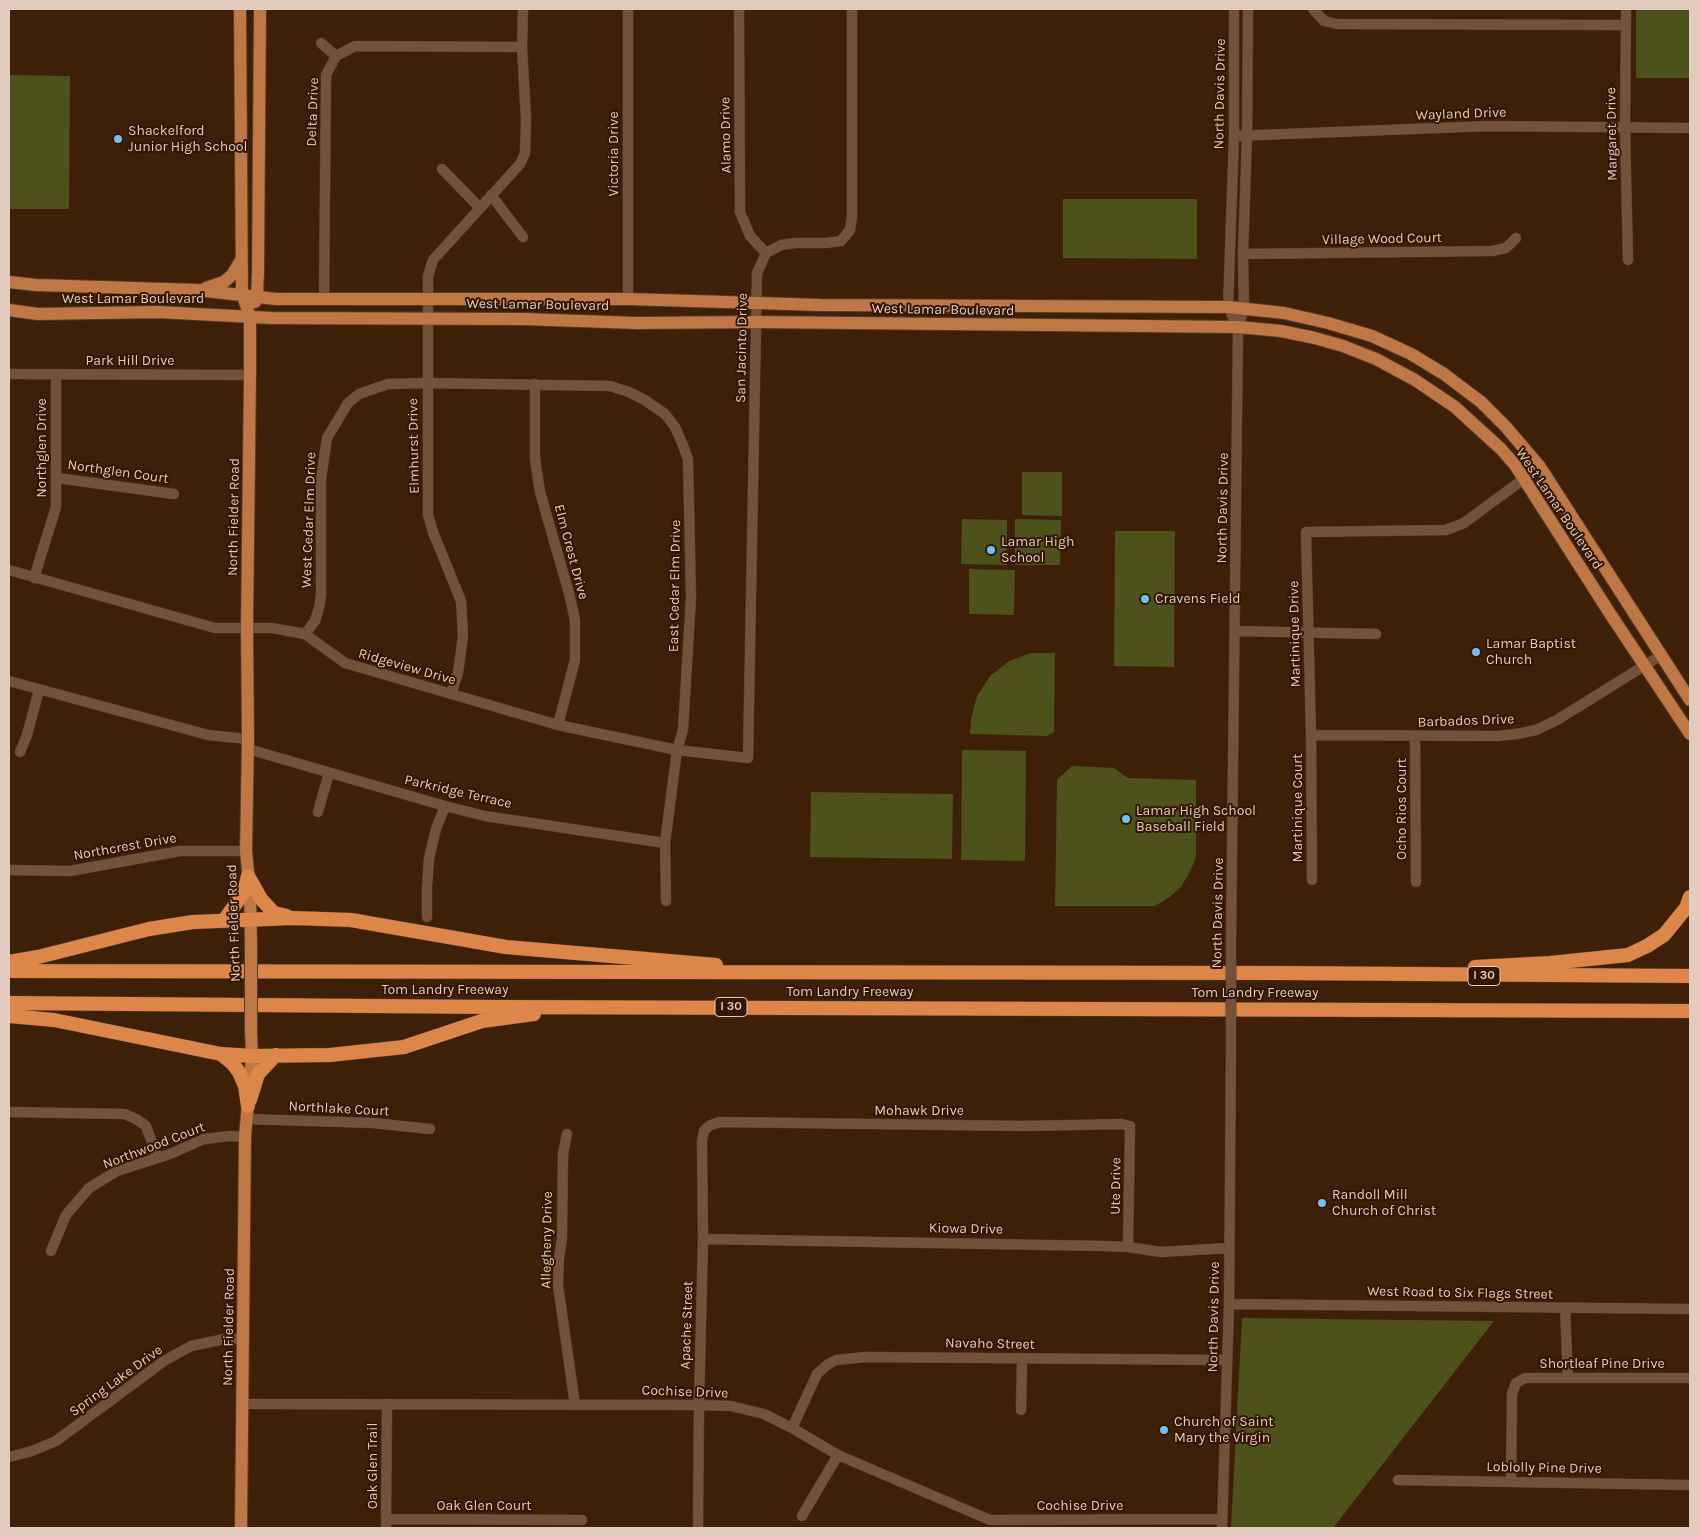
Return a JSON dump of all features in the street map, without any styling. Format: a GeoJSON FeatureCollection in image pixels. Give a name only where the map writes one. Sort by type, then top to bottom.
{"type":"FeatureCollection","features":[{"type":"Feature","properties":{"kind":"highway"},"geometry":{"type":"LineString","coordinates":[[248,876],[261,899],[274,913],[292,918]]}},
{"type":"Feature","properties":{"kind":"highway"},"geometry":{"type":"LineString","coordinates":[[225,919],[244,892],[248,876]]}},
{"type":"Feature","properties":{"kind":"highway"},"geometry":{"type":"LineString","coordinates":[[1279,973],[1532,964],[1628,955],[1664,935],[1686,908],[1690,897]]}},
{"type":"Feature","properties":{"kind":"highway"},"geometry":{"type":"LineString","coordinates":[[9,962],[38,957],[148,929],[193,922],[225,919],[292,918],[351,920],[506,947],[640,960],[831,974]]}},
{"type":"Feature","properties":{"kind":"highway","name":"Tom Landry Freeway"},"geometry":{"type":"LineString","coordinates":[[9,971],[831,974],[1279,973],[1690,976]]}},
{"type":"Feature","properties":{"kind":"highway","name":"Tom Landry Freeway"},"geometry":{"type":"LineString","coordinates":[[9,1003],[1690,1011]]}},
{"type":"Feature","properties":{"kind":"highway"},"geometry":{"type":"LineString","coordinates":[[9,1016],[54,1020],[221,1054],[252,1056],[330,1055],[404,1047],[482,1021],[537,1014],[677,1007]]}},
{"type":"Feature","properties":{"kind":"highway"},"geometry":{"type":"LineString","coordinates":[[1603,1010],[1690,1018]]}},
{"type":"Feature","properties":{"kind":"highway"},"geometry":{"type":"LineString","coordinates":[[221,1054],[239,1072],[245,1086],[247,1112]]}},
{"type":"Feature","properties":{"kind":"highway"},"geometry":{"type":"LineString","coordinates":[[247,1112],[258,1074],[276,1055]]}},
{"type":"Feature","properties":{"kind":"main road","name":"North Fielder Road"},"geometry":{"type":"LineString","coordinates":[[240,9],[242,294],[250,316]]}},
{"type":"Feature","properties":{"kind":"main road","name":"North Fielder Road"},"geometry":{"type":"LineString","coordinates":[[241,1528],[245,1137],[252,1056],[252,946],[246,851],[250,316],[257,296],[260,9]]}},
{"type":"Feature","properties":{"kind":"main road"},"geometry":{"type":"LineString","coordinates":[[240,55],[260,56]]}},
{"type":"Feature","properties":{"kind":"main road"},"geometry":{"type":"LineString","coordinates":[[197,290],[224,282],[237,268],[242,257]]}},
{"type":"Feature","properties":{"kind":"main road","name":"West Lamar Boulevard"},"geometry":{"type":"LineString","coordinates":[[9,282],[197,290],[276,299],[628,300],[821,305],[1228,307],[1284,313],[1343,327],[1372,336],[1411,354],[1444,374],[1481,402],[1511,432],[1540,467],[1690,700]]}},
{"type":"Feature","properties":{"kind":"main road"},"geometry":{"type":"LineString","coordinates":[[821,305],[821,323]]}},
{"type":"Feature","properties":{"kind":"main road","name":"West Lamar Boulevard"},"geometry":{"type":"LineString","coordinates":[[9,310],[38,314],[158,312],[272,318],[523,319],[637,323],[756,322],[1238,327],[1281,331],[1315,338],[1343,346],[1384,363],[1415,380],[1455,407],[1501,449],[1524,479],[1690,734]]}},
{"type":"Feature","properties":{"kind":"street","name":"Elmhurst Drive"},"geometry":{"type":"LineString","coordinates":[[451,694],[458,673],[463,636],[461,601],[428,515],[428,276],[433,260],[520,164],[525,153],[526,118],[522,47],[523,9]]}},
{"type":"Feature","properties":{"kind":"street","name":"Victoria Drive"},"geometry":{"type":"LineString","coordinates":[[628,9],[628,300]]}},
{"type":"Feature","properties":{"kind":"street","name":"Alamo Drive"},"geometry":{"type":"LineString","coordinates":[[739,9],[740,212],[750,236],[766,253]]}},
{"type":"Feature","properties":{"kind":"street"},"geometry":{"type":"LineString","coordinates":[[766,253],[781,245],[840,241],[850,230],[852,217],[852,9]]}},
{"type":"Feature","properties":{"kind":"street","name":"North Davis Drive"},"geometry":{"type":"LineString","coordinates":[[1234,9],[1234,136],[1228,307],[1238,327]]}},
{"type":"Feature","properties":{"kind":"street","name":"North Davis Drive"},"geometry":{"type":"LineString","coordinates":[[1222,1524],[1229,1304],[1238,327],[1244,308],[1243,254],[1247,136],[1248,9]]}},
{"type":"Feature","properties":{"kind":"street"},"geometry":{"type":"LineString","coordinates":[[1313,9],[1324,20],[1337,24],[1626,25]]}},
{"type":"Feature","properties":{"kind":"street","name":"Margaret Drive"},"geometry":{"type":"LineString","coordinates":[[1626,9],[1625,128],[1628,260]]}},
{"type":"Feature","properties":{"kind":"street"},"geometry":{"type":"LineString","coordinates":[[321,43],[336,56],[355,46],[522,47]]}},
{"type":"Feature","properties":{"kind":"street","name":"Delta Drive"},"geometry":{"type":"LineString","coordinates":[[324,299],[326,75],[336,56]]}},
{"type":"Feature","properties":{"kind":"street","name":"Wayland Drive"},"geometry":{"type":"LineString","coordinates":[[1234,136],[1489,126],[1690,128]]}},
{"type":"Feature","properties":{"kind":"street"},"geometry":{"type":"LineString","coordinates":[[442,168],[480,208]]}},
{"type":"Feature","properties":{"kind":"street"},"geometry":{"type":"LineString","coordinates":[[491,196],[523,237]]}},
{"type":"Feature","properties":{"kind":"street","name":"Village Wood Court"},"geometry":{"type":"LineString","coordinates":[[1243,254],[1492,251],[1506,248],[1516,238]]}},
{"type":"Feature","properties":{"kind":"street","name":"San Jacinto Drive"},"geometry":{"type":"LineString","coordinates":[[748,758],[756,273],[766,253]]}},
{"type":"Feature","properties":{"kind":"street","name":"Park Hill Drive"},"geometry":{"type":"LineString","coordinates":[[9,374],[250,375]]}},
{"type":"Feature","properties":{"kind":"street","name":"Northglen Drive"},"geometry":{"type":"LineString","coordinates":[[34,578],[56,507],[56,374]]}},
{"type":"Feature","properties":{"kind":"street","name":"West Cedar Elm Drive"},"geometry":{"type":"LineString","coordinates":[[306,634],[315,620],[320,602],[321,479],[323,456],[327,438],[348,402],[359,394],[388,384],[535,384]]}},
{"type":"Feature","properties":{"kind":"street","name":"Elm Crest Drive"},"geometry":{"type":"LineString","coordinates":[[535,384],[535,459],[540,492],[569,592],[575,620],[575,660],[558,725]]}},
{"type":"Feature","properties":{"kind":"street","name":"East Cedar Elm Drive"},"geometry":{"type":"LineString","coordinates":[[535,384],[610,386],[629,392],[665,414],[674,427],[688,460],[691,597],[684,730],[677,750],[665,842],[666,901]]}},
{"type":"Feature","properties":{"kind":"street"},"geometry":{"type":"LineString","coordinates":[[1524,479],[1540,467]]}},
{"type":"Feature","properties":{"kind":"street","name":"Northglen Court"},"geometry":{"type":"LineString","coordinates":[[57,478],[174,494]]}},
{"type":"Feature","properties":{"kind":"street","name":"Martinique Drive"},"geometry":{"type":"LineString","coordinates":[[1311,735],[1306,532],[1446,530],[1464,523],[1524,479]]}},
{"type":"Feature","properties":{"kind":"street","name":"Ridgeview Drive"},"geometry":{"type":"LineString","coordinates":[[9,570],[215,628],[272,628],[306,634],[345,663],[558,725],[677,750],[748,758]]}},
{"type":"Feature","properties":{"kind":"street"},"geometry":{"type":"LineString","coordinates":[[1235,631],[1376,634]]}},
{"type":"Feature","properties":{"kind":"street","name":"Barbados Drive"},"geometry":{"type":"LineString","coordinates":[[1311,735],[1497,736],[1536,730],[1557,720],[1660,656]]}},
{"type":"Feature","properties":{"kind":"street","name":"Parkridge Terrace"},"geometry":{"type":"LineString","coordinates":[[9,681],[248,744],[329,773],[485,816],[665,842]]}},
{"type":"Feature","properties":{"kind":"street"},"geometry":{"type":"LineString","coordinates":[[20,752],[27,735],[39,690]]}},
{"type":"Feature","properties":{"kind":"street","name":"Martinique Court"},"geometry":{"type":"LineString","coordinates":[[1311,735],[1312,880]]}},
{"type":"Feature","properties":{"kind":"street","name":"Ocho Rios Court"},"geometry":{"type":"LineString","coordinates":[[1415,736],[1416,882]]}},
{"type":"Feature","properties":{"kind":"street"},"geometry":{"type":"LineString","coordinates":[[318,812],[329,773]]}},
{"type":"Feature","properties":{"kind":"street"},"geometry":{"type":"LineString","coordinates":[[427,917],[426,887],[429,858],[436,829],[445,806]]}},
{"type":"Feature","properties":{"kind":"street","name":"Northcrest Drive"},"geometry":{"type":"LineString","coordinates":[[9,870],[70,871],[180,851],[246,851]]}},
{"type":"Feature","properties":{"kind":"street"},"geometry":{"type":"LineString","coordinates":[[9,1112],[125,1114],[146,1126],[157,1157]]}},
{"type":"Feature","properties":{"kind":"street","name":"Northlake Court"},"geometry":{"type":"LineString","coordinates":[[247,1112],[373,1122],[430,1129]]}},
{"type":"Feature","properties":{"kind":"street","name":"Mohawk Drive"},"geometry":{"type":"LineString","coordinates":[[709,1126],[719,1122],[1014,1126],[1122,1124],[1130,1126]]}},
{"type":"Feature","properties":{"kind":"street","name":"Apache Street"},"geometry":{"type":"LineString","coordinates":[[698,1528],[703,1239],[702,1141],[704,1131],[709,1126]]}},
{"type":"Feature","properties":{"kind":"street","name":"Ute Drive"},"geometry":{"type":"LineString","coordinates":[[1128,1247],[1130,1126]]}},
{"type":"Feature","properties":{"kind":"street","name":"Allegheny Drive"},"geometry":{"type":"LineString","coordinates":[[567,1134],[563,1154],[562,1238],[558,1285],[575,1405]]}},
{"type":"Feature","properties":{"kind":"street","name":"Northwood Court"},"geometry":{"type":"LineString","coordinates":[[51,1251],[66,1215],[89,1188],[117,1172],[170,1154],[204,1139],[230,1136],[245,1137]]}},
{"type":"Feature","properties":{"kind":"street","name":"Kiowa Drive"},"geometry":{"type":"LineString","coordinates":[[703,1239],[1128,1247],[1161,1252],[1229,1248]]}},
{"type":"Feature","properties":{"kind":"street","name":"West Road to Six Flags Street"},"geometry":{"type":"LineString","coordinates":[[1229,1304],[1690,1309]]}},
{"type":"Feature","properties":{"kind":"street"},"geometry":{"type":"LineString","coordinates":[[1565,1308],[1568,1378]]}},
{"type":"Feature","properties":{"kind":"street","name":"Spring Lake Drive"},"geometry":{"type":"LineString","coordinates":[[9,1456],[32,1451],[56,1441],[164,1361],[191,1346],[225,1339],[242,1339]]}},
{"type":"Feature","properties":{"kind":"street","name":"Navaho Street"},"geometry":{"type":"LineString","coordinates":[[792,1428],[818,1374],[827,1364],[836,1360],[865,1357],[1226,1360]]}},
{"type":"Feature","properties":{"kind":"street"},"geometry":{"type":"LineString","coordinates":[[1021,1410],[1022,1358]]}},
{"type":"Feature","properties":{"kind":"street","name":"Shortleaf Pine Drive"},"geometry":{"type":"LineString","coordinates":[[1511,1482],[1512,1394],[1516,1383],[1524,1378],[1690,1378]]}},
{"type":"Feature","properties":{"kind":"street","name":"Cochise Drive"},"geometry":{"type":"LineString","coordinates":[[243,1404],[730,1406],[764,1414],[838,1455],[990,1520],[1222,1524]]}},
{"type":"Feature","properties":{"kind":"street","name":"Oak Glen Trail"},"geometry":{"type":"LineString","coordinates":[[386,1524],[387,1404]]}},
{"type":"Feature","properties":{"kind":"street"},"geometry":{"type":"LineString","coordinates":[[802,1516],[838,1455]]}},
{"type":"Feature","properties":{"kind":"street","name":"Loblolly Pine Drive"},"geometry":{"type":"LineString","coordinates":[[1398,1480],[1690,1484]]}},
{"type":"Feature","properties":{"kind":"street","name":"Oak Glen Court"},"geometry":{"type":"LineString","coordinates":[[386,1524],[582,1520]]}},
{"type":"Feature","properties":{"kind":"green space"},"geometry":{"type":"Polygon","coordinates":[[[1636,9],[1690,9],[1690,78],[1636,78],[1636,9]]]}},
{"type":"Feature","properties":{"kind":"green space"},"geometry":{"type":"Polygon","coordinates":[[[10,75],[70,76],[69,209],[9,209],[10,75]]]}},
{"type":"Feature","properties":{"kind":"green space"},"geometry":{"type":"Polygon","coordinates":[[[1063,199],[1197,199],[1197,259],[1063,258],[1063,199]]]}},
{"type":"Feature","properties":{"kind":"green space"},"geometry":{"type":"Polygon","coordinates":[[[1022,472],[1062,472],[1062,516],[1022,515],[1022,472]]]}},
{"type":"Feature","properties":{"kind":"green space"},"geometry":{"type":"Polygon","coordinates":[[[962,519],[1007,520],[1007,565],[961,564],[962,519]]]}},
{"type":"Feature","properties":{"kind":"green space"},"geometry":{"type":"Polygon","coordinates":[[[1015,519],[1061,520],[1060,565],[1015,565],[1015,519]]]}},
{"type":"Feature","properties":{"kind":"green space","name":"Cravens Field"},"geometry":{"type":"Polygon","coordinates":[[[1115,531],[1175,531],[1174,667],[1114,666],[1115,531]]]}},
{"type":"Feature","properties":{"kind":"green space"},"geometry":{"type":"Polygon","coordinates":[[[969,569],[1015,570],[1014,615],[969,614],[969,569]]]}},
{"type":"Feature","properties":{"kind":"green space"},"geometry":{"type":"Polygon","coordinates":[[[1031,653],[1055,653],[1054,732],[1047,736],[970,734],[971,719],[977,696],[990,676],[1009,661],[1031,653]]]}},
{"type":"Feature","properties":{"kind":"green space"},"geometry":{"type":"Polygon","coordinates":[[[962,750],[1026,751],[1025,861],[961,860],[962,750]]]}},
{"type":"Feature","properties":{"kind":"green space","name":"Lamar High School Baseball Field"},"geometry":{"type":"Polygon","coordinates":[[[1072,766],[1114,768],[1128,778],[1196,780],[1196,858],[1181,887],[1170,897],[1155,906],[1055,906],[1057,780],[1072,766]]]}},
{"type":"Feature","properties":{"kind":"green space"},"geometry":{"type":"Polygon","coordinates":[[[811,792],[953,794],[952,859],[810,857],[811,792]]]}},
{"type":"Feature","properties":{"kind":"green space"},"geometry":{"type":"Polygon","coordinates":[[[1242,1318],[1494,1321],[1333,1528],[1231,1528],[1242,1318]]]}},
{"type":"Feature","properties":{"kind":"place","name":"Shackelford Junior High School"},"geometry":{"type":"Point","coordinates":[118,139]}},
{"type":"Feature","properties":{"kind":"place","name":"Lamar High School"},"geometry":{"type":"Point","coordinates":[991,550]}},
{"type":"Feature","properties":{"kind":"place","name":"Cravens Field"},"geometry":{"type":"Point","coordinates":[1145,599]}},
{"type":"Feature","properties":{"kind":"place","name":"Lamar Baptist Church"},"geometry":{"type":"Point","coordinates":[1476,652]}},
{"type":"Feature","properties":{"kind":"place","name":"Lamar High School Baseball Field"},"geometry":{"type":"Point","coordinates":[1126,819]}},
{"type":"Feature","properties":{"kind":"place","name":"Randoll Mill Church of Christ"},"geometry":{"type":"Point","coordinates":[1322,1203]}},
{"type":"Feature","properties":{"kind":"place","name":"Church of Saint Mary the Virgin"},"geometry":{"type":"Point","coordinates":[1164,1430]}}]}
